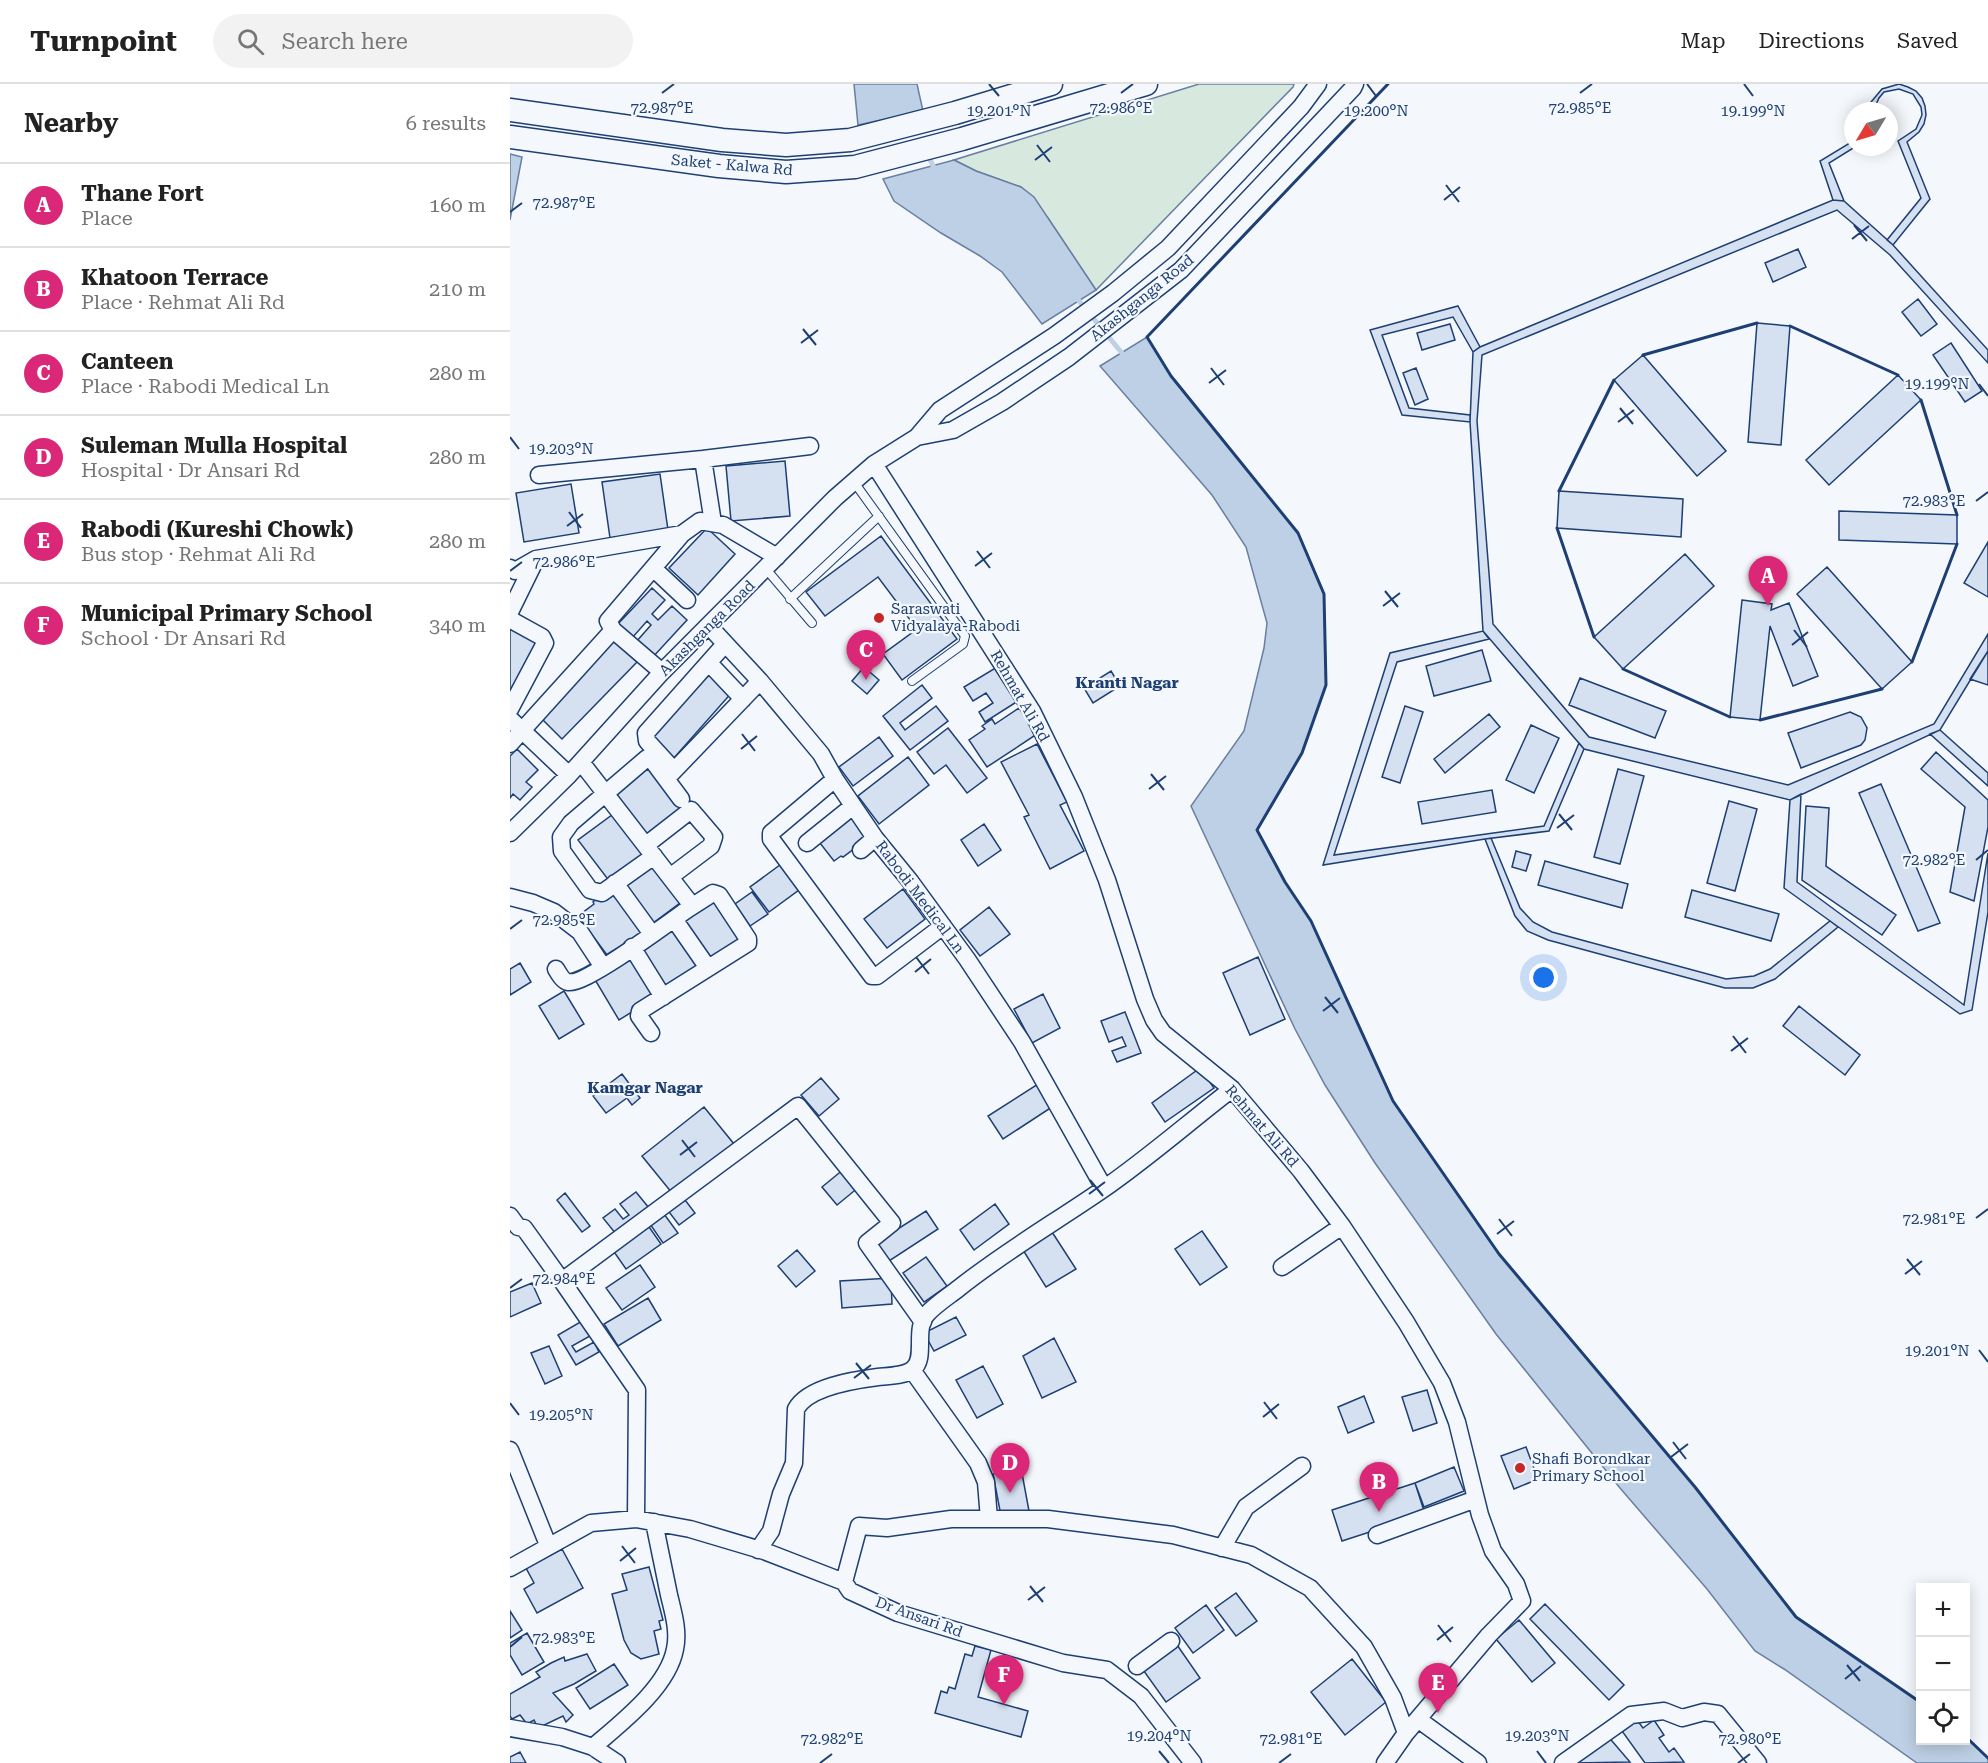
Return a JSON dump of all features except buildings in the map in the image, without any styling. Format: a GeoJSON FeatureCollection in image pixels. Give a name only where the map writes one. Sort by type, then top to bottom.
{"type":"FeatureCollection","features":[{"type":"Feature","properties":{"kind":"main road","name":"Saket - Kalwa Rd"},"geometry":{"type":"LineString","coordinates":[[510,110],[722,140],[786,145],[850,140],[955,113],[1051,84]]}},
{"type":"Feature","properties":{"kind":"main road","name":"Saket - Kalwa Rd"},"geometry":{"type":"LineString","coordinates":[[510,138],[719,166],[786,172],[855,167],[962,139],[1146,84]]}},
{"type":"Feature","properties":{"kind":"main road"},"geometry":{"type":"LineString","coordinates":[[609,152],[612,125]]}},
{"type":"Feature","properties":{"kind":"street","name":"Akashganga Road"},"geometry":{"type":"LineString","coordinates":[[510,833],[569,775],[662,672],[854,482],[874,464],[918,437],[940,410],[1054,336],[1113,293],[1168,248],[1301,107],[1318,84]]}},
{"type":"Feature","properties":{"kind":"street","name":"Akashganga Road"},"geometry":{"type":"LineString","coordinates":[[918,437],[953,430],[1002,402],[1069,357],[1181,270],[1322,123],[1354,84]]}},
{"type":"Feature","properties":{"kind":"street"},"geometry":{"type":"LineString","coordinates":[[539,475],[810,446]]}},
{"type":"Feature","properties":{"kind":"street"},"geometry":{"type":"LineString","coordinates":[[703,459],[713,524]]}},
{"type":"Feature","properties":{"kind":"street","name":"Rehmat Ali Rd"},"geometry":{"type":"LineString","coordinates":[[874,464],[1032,711],[1074,797],[1091,838],[1154,1020],[1163,1033],[1232,1089],[1301,1171],[1342,1226],[1406,1322],[1442,1383],[1457,1422],[1476,1499],[1493,1551],[1516,1584],[1522,1601],[1489,1635],[1419,1720]]}},
{"type":"Feature","properties":{"kind":"street"},"geometry":{"type":"LineString","coordinates":[[662,672],[613,630],[608,621],[682,534],[700,521],[723,525],[771,563]]}},
{"type":"Feature","properties":{"kind":"street"},"geometry":{"type":"LineString","coordinates":[[510,568],[515,571],[536,559],[682,534]]}},
{"type":"Feature","properties":{"kind":"street"},"geometry":{"type":"LineString","coordinates":[[510,612],[536,559]]}},
{"type":"Feature","properties":{"kind":"street"},"geometry":{"type":"LineString","coordinates":[[653,568],[687,600]]}},
{"type":"Feature","properties":{"kind":"street"},"geometry":{"type":"LineString","coordinates":[[510,617],[513,621],[542,637],[545,644],[510,708]]}},
{"type":"Feature","properties":{"kind":"street","name":"Rabodi Medical Ln"},"geometry":{"type":"LineString","coordinates":[[708,626],[760,681],[821,754],[875,838],[942,926],[1022,1042],[1104,1188]]}},
{"type":"Feature","properties":{"kind":"street"},"geometry":{"type":"LineString","coordinates":[[510,744],[516,725],[613,630]]}},
{"type":"Feature","properties":{"kind":"street"},"geometry":{"type":"LineString","coordinates":[[681,799],[670,775],[647,741],[646,733],[725,645]]}},
{"type":"Feature","properties":{"kind":"street"},"geometry":{"type":"LineString","coordinates":[[710,663],[743,699]]}},
{"type":"Feature","properties":{"kind":"street"},"geometry":{"type":"LineString","coordinates":[[670,775],[760,681]]}},
{"type":"Feature","properties":{"kind":"street"},"geometry":{"type":"LineString","coordinates":[[516,725],[569,775]]}},
{"type":"Feature","properties":{"kind":"street"},"geometry":{"type":"LineString","coordinates":[[670,775],[647,758],[571,823],[561,837],[562,851],[590,890],[602,893],[691,810],[714,837],[711,846],[670,877]]}},
{"type":"Feature","properties":{"kind":"street"},"geometry":{"type":"LineString","coordinates":[[581,762],[690,903],[681,914]]}},
{"type":"Feature","properties":{"kind":"street"},"geometry":{"type":"LineString","coordinates":[[835,779],[771,833],[771,839],[872,976],[877,976],[942,926]]}},
{"type":"Feature","properties":{"kind":"street"},"geometry":{"type":"LineString","coordinates":[[807,843],[853,806]]}},
{"type":"Feature","properties":{"kind":"street"},"geometry":{"type":"LineString","coordinates":[[861,850],[875,838]]}},
{"type":"Feature","properties":{"kind":"street"},"geometry":{"type":"LineString","coordinates":[[615,883],[652,934]]}},
{"type":"Feature","properties":{"kind":"street"},"geometry":{"type":"LineString","coordinates":[[556,969],[565,981],[571,983],[603,967],[713,893],[719,895],[748,939],[748,943],[640,1011],[639,1017],[651,1033]]}},
{"type":"Feature","properties":{"kind":"street"},"geometry":{"type":"LineString","coordinates":[[510,897],[554,912],[580,932],[603,967]]}},
{"type":"Feature","properties":{"kind":"street"},"geometry":{"type":"LineString","coordinates":[[681,914],[708,968]]}},
{"type":"Feature","properties":{"kind":"street"},"geometry":{"type":"LineString","coordinates":[[632,947],[663,997]]}},
{"type":"Feature","properties":{"kind":"street"},"geometry":{"type":"LineString","coordinates":[[758,1550],[771,1531],[781,1494],[794,1463],[796,1409],[806,1396],[831,1387],[912,1370],[918,1363],[919,1334],[925,1315],[986,1267],[1104,1188],[1232,1089]]}},
{"type":"Feature","properties":{"kind":"street"},"geometry":{"type":"LineString","coordinates":[[562,1281],[798,1106],[892,1223],[867,1243],[923,1322]]}},
{"type":"Feature","properties":{"kind":"street"},"geometry":{"type":"LineString","coordinates":[[510,1216],[518,1227],[524,1228],[638,1390],[636,1519]]}},
{"type":"Feature","properties":{"kind":"street"},"geometry":{"type":"LineString","coordinates":[[1282,1267],[1342,1226]]}},
{"type":"Feature","properties":{"kind":"street"},"geometry":{"type":"LineString","coordinates":[[912,1370],[978,1463],[986,1482],[989,1519]]}},
{"type":"Feature","properties":{"kind":"street"},"geometry":{"type":"LineString","coordinates":[[510,1450],[518,1491],[548,1545]]}},
{"type":"Feature","properties":{"kind":"street"},"geometry":{"type":"LineString","coordinates":[[1222,1548],[1246,1507],[1302,1466]]}},
{"type":"Feature","properties":{"kind":"street"},"geometry":{"type":"LineString","coordinates":[[1377,1535],[1476,1499]]}},
{"type":"Feature","properties":{"kind":"street","name":"Dr Ansari Rd"},"geometry":{"type":"LineString","coordinates":[[510,1568],[591,1523],[636,1519],[690,1528],[844,1582],[850,1591],[898,1613],[1063,1663],[1107,1670],[1141,1696],[1193,1763]]}},
{"type":"Feature","properties":{"kind":"street"},"geometry":{"type":"LineString","coordinates":[[844,1582],[859,1526],[887,1528],[951,1519],[1060,1520],[1173,1535],[1251,1555],[1310,1588],[1364,1647],[1393,1698],[1406,1733]]}},
{"type":"Feature","properties":{"kind":"street"},"geometry":{"type":"LineString","coordinates":[[593,1747],[653,1690],[664,1676],[675,1649],[674,1615],[654,1522]]}},
{"type":"Feature","properties":{"kind":"street"},"geometry":{"type":"LineString","coordinates":[[1137,1666],[1171,1641]]}},
{"type":"Feature","properties":{"kind":"street"},"geometry":{"type":"LineString","coordinates":[[1563,1763],[1631,1715],[1664,1712],[1682,1718],[1704,1712],[1719,1714],[1758,1763]]}},
{"type":"Feature","properties":{"kind":"street"},"geometry":{"type":"LineString","coordinates":[[1384,1763],[1406,1733],[1419,1720],[1478,1763]]}},
{"type":"Feature","properties":{"kind":"street"},"geometry":{"type":"LineString","coordinates":[[510,1728],[562,1737],[593,1747],[616,1763]]}},
{"type":"Feature","properties":{"kind":"lane"},"geometry":{"type":"LineString","coordinates":[[854,482],[964,636],[963,644],[912,681]]}},
{"type":"Feature","properties":{"kind":"lane"},"geometry":{"type":"LineString","coordinates":[[790,599],[879,516]]}},
{"type":"Feature","properties":{"kind":"lane"},"geometry":{"type":"LineString","coordinates":[[771,563],[790,599],[812,623]]}},
{"type":"Feature","properties":{"kind":"shaded area"},"geometry":{"type":"Polygon","coordinates":[[[1199,84],[1294,84],[1096,290],[1048,218],[1021,187],[976,171],[954,160],[1199,84]]]}},
{"type":"Feature","properties":{"kind":"water"},"geometry":{"type":"Polygon","coordinates":[[[854,84],[917,84],[923,111],[858,125],[854,84]]]}},
{"type":"Feature","properties":{"kind":"water"},"geometry":{"type":"Polygon","coordinates":[[[510,154],[522,157],[510,220],[510,154]]]}},
{"type":"Feature","properties":{"kind":"water"},"geometry":{"type":"Polygon","coordinates":[[[954,160],[976,171],[1021,187],[1034,197],[1096,290],[1042,324],[1002,272],[894,201],[883,179],[954,160]]]}},
{"type":"Feature","properties":{"kind":"water"},"geometry":{"type":"Polygon","coordinates":[[[1147,337],[1171,376],[1298,533],[1324,594],[1326,685],[1302,753],[1257,830],[1285,882],[1311,921],[1393,1101],[1499,1254],[1695,1487],[1796,1617],[1916,1699],[1916,1745],[1970,1745],[1970,1741],[1988,1758],[1988,1763],[1917,1763],[1755,1651],[1707,1589],[1620,1488],[1496,1334],[1375,1163],[1325,1085],[1295,1029],[1191,806],[1244,731],[1264,648],[1267,623],[1246,547],[1212,495],[1100,366],[1147,337]]]}},
{"type":"Feature","properties":{"kind":"waterway"},"geometry":{"type":"LineString","coordinates":[[927,153],[936,172]]}},
{"type":"Feature","properties":{"kind":"waterway"},"geometry":{"type":"LineString","coordinates":[[1075,296],[1126,358]]}},
{"type":"Feature","properties":{"kind":"wall"},"geometry":{"type":"LineString","coordinates":[[1388,84],[1147,337],[1171,376],[1298,533],[1324,594],[1326,685],[1302,753],[1257,830],[1285,882],[1311,921],[1393,1101],[1499,1254],[1695,1487],[1796,1617],[1916,1699]]}},
{"type":"Feature","properties":{"kind":"wall"},"geometry":{"type":"LineString","coordinates":[[1643,355],[1757,323]]}},
{"type":"Feature","properties":{"kind":"wall"},"geometry":{"type":"LineString","coordinates":[[1790,326],[1898,375]]}},
{"type":"Feature","properties":{"kind":"wall"},"geometry":{"type":"LineString","coordinates":[[1559,491],[1614,380]]}},
{"type":"Feature","properties":{"kind":"wall"},"geometry":{"type":"LineString","coordinates":[[1921,400],[1957,515]]}},
{"type":"Feature","properties":{"kind":"wall"},"geometry":{"type":"LineString","coordinates":[[1557,528],[1594,637]]}},
{"type":"Feature","properties":{"kind":"wall"},"geometry":{"type":"LineString","coordinates":[[1912,662],[1957,544]]}},
{"type":"Feature","properties":{"kind":"wall"},"geometry":{"type":"LineString","coordinates":[[1623,669],[1730,717]]}},
{"type":"Feature","properties":{"kind":"wall"},"geometry":{"type":"LineString","coordinates":[[1760,720],[1882,689]]}},
{"type":"Feature","properties":{"kind":"wall"},"geometry":{"type":"LineString","coordinates":[[1970,1741],[1988,1758]]}},
{"type":"Feature","properties":{"kind":"place","name":"Thane Fort"},"geometry":{"type":"Point","coordinates":[1768,606]}},
{"type":"Feature","properties":{"kind":"place","name":"Saraswati Vidyalaya-Rabodi"},"geometry":{"type":"Point","coordinates":[879,618]}},
{"type":"Feature","properties":{"kind":"place","name":"Canteen"},"geometry":{"type":"Point","coordinates":[866,680]}},
{"type":"Feature","properties":{"kind":"place","name":"Shafi Borondkar Primary School"},"geometry":{"type":"Point","coordinates":[1520,1468]}},
{"type":"Feature","properties":{"kind":"place","name":"Suleman Mulla Hospital"},"geometry":{"type":"Point","coordinates":[1010,1493]}},
{"type":"Feature","properties":{"kind":"place","name":"Khatoon Terrace"},"geometry":{"type":"Point","coordinates":[1379,1512]}},
{"type":"Feature","properties":{"kind":"place","name":"Municipal Primary School"},"geometry":{"type":"Point","coordinates":[1004,1705]}},
{"type":"Feature","properties":{"kind":"place","name":"Rabodi (Kureshi Chowk)"},"geometry":{"type":"Point","coordinates":[1438,1713]}},
{"type":"Feature","properties":{"kind":"district","name":"Kranti Nagar"},"geometry":{"type":"Point","coordinates":[1127,682]}},
{"type":"Feature","properties":{"kind":"district","name":"Kamgar Nagar"},"geometry":{"type":"Point","coordinates":[645,1087]}}]}
